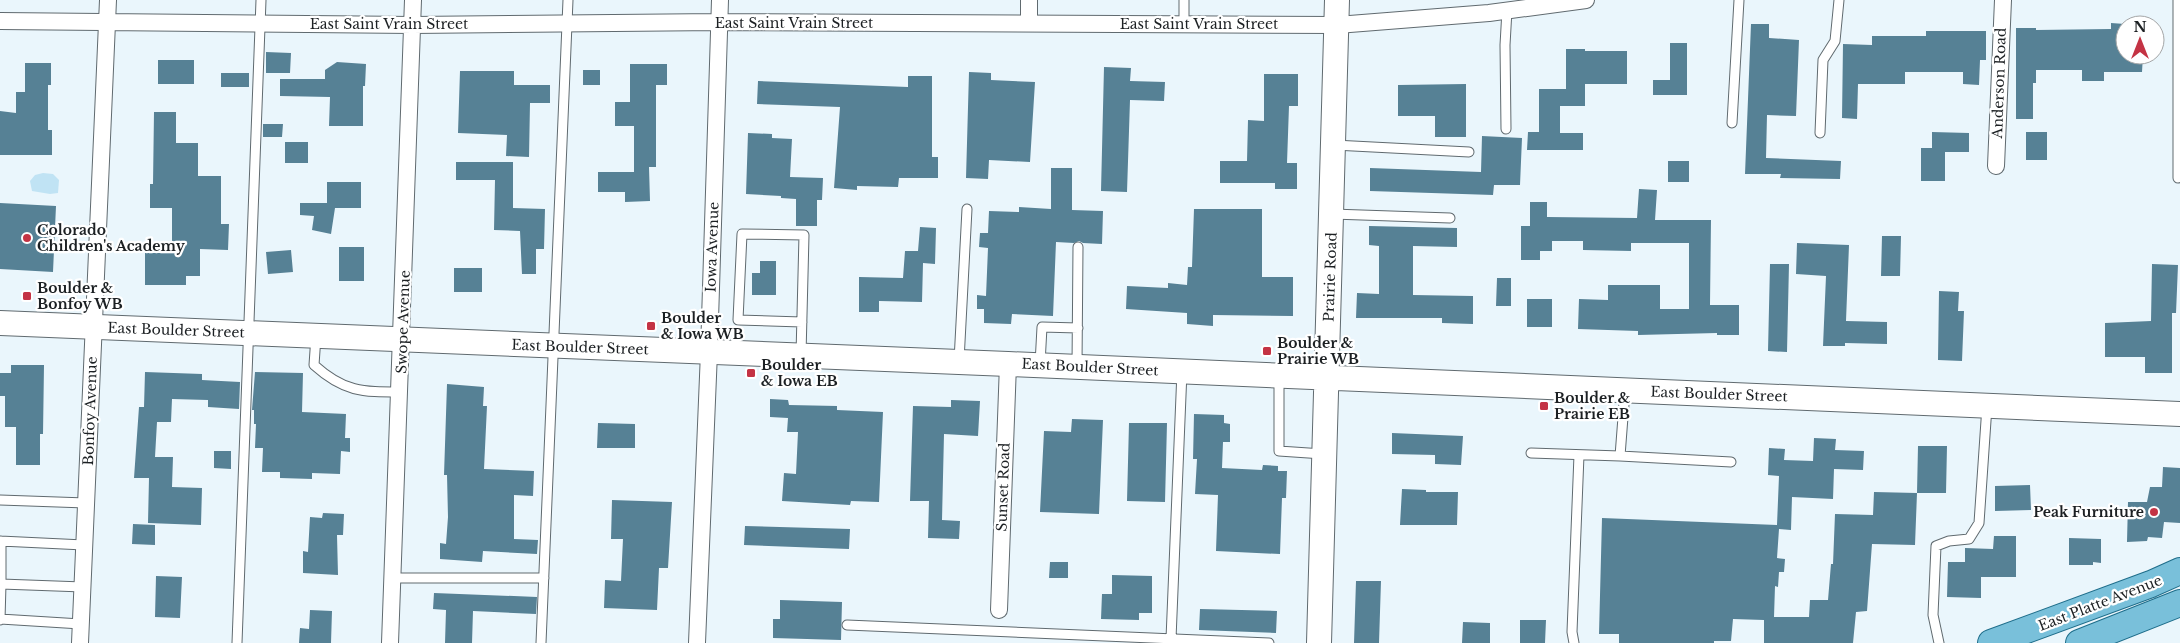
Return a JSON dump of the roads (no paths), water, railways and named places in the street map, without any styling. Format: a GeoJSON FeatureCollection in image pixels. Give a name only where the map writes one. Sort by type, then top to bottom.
{"type":"FeatureCollection","features":[{"type":"Feature","properties":{"kind":"main road","name":"East Platte Avenue"},"geometry":{"type":"LineString","coordinates":[[1991,643],[2026,637],[2180,571]]}},
{"type":"Feature","properties":{"kind":"main road"},"geometry":{"type":"LineString","coordinates":[[2091,641],[2104,620],[2112,614],[2141,602],[2150,591],[2151,584]]}},
{"type":"Feature","properties":{"kind":"main road","name":"East Platte Avenue"},"geometry":{"type":"LineString","coordinates":[[2091,641],[2180,603]]}},
{"type":"Feature","properties":{"kind":"street","name":"Bonfoy Avenue"},"geometry":{"type":"LineString","coordinates":[[80,643],[108,0]]}},
{"type":"Feature","properties":{"kind":"street","name":"Swope Avenue"},"geometry":{"type":"LineString","coordinates":[[390,643],[413,0]]}},
{"type":"Feature","properties":{"kind":"street","name":"Iowa Avenue"},"geometry":{"type":"LineString","coordinates":[[697,643],[709,352],[720,0]]}},
{"type":"Feature","properties":{"kind":"street"},"geometry":{"type":"LineString","coordinates":[[1029,0],[1029,23]]}},
{"type":"Feature","properties":{"kind":"street","name":"Prairie Road"},"geometry":{"type":"LineString","coordinates":[[1319,643],[1337,0]]}},
{"type":"Feature","properties":{"kind":"street","name":"East Saint Vrain Street"},"geometry":{"type":"LineString","coordinates":[[0,21],[413,25],[719,22],[1337,25],[1489,6],[1507,10],[1586,0]]}},
{"type":"Feature","properties":{"kind":"street","name":"Anderson Road"},"geometry":{"type":"LineString","coordinates":[[1996,166],[2003,0]]}},
{"type":"Feature","properties":{"kind":"street","name":"East Boulder Street"},"geometry":{"type":"LineString","coordinates":[[0,323],[2180,414]]}},
{"type":"Feature","properties":{"kind":"street","name":"Sunset Road"},"geometry":{"type":"LineString","coordinates":[[999,610],[1008,364]]}},
{"type":"Feature","properties":{"kind":"lane"},"geometry":{"type":"LineString","coordinates":[[237,643],[261,0]]}},
{"type":"Feature","properties":{"kind":"lane"},"geometry":{"type":"LineString","coordinates":[[541,643],[568,0]]}},
{"type":"Feature","properties":{"kind":"lane"},"geometry":{"type":"LineString","coordinates":[[1184,0],[1184,24]]}},
{"type":"Feature","properties":{"kind":"lane"},"geometry":{"type":"LineString","coordinates":[[1732,123],[1739,0]]}},
{"type":"Feature","properties":{"kind":"lane"},"geometry":{"type":"LineString","coordinates":[[1820,133],[1823,60],[1835,42],[1839,0]]}},
{"type":"Feature","properties":{"kind":"lane"},"geometry":{"type":"LineString","coordinates":[[2178,0],[2178,178]]}},
{"type":"Feature","properties":{"kind":"lane"},"geometry":{"type":"LineString","coordinates":[[1506,129],[1505,44],[1507,10]]}},
{"type":"Feature","properties":{"kind":"lane"},"geometry":{"type":"LineString","coordinates":[[1334,145],[1469,152]]}},
{"type":"Feature","properties":{"kind":"lane"},"geometry":{"type":"LineString","coordinates":[[959,362],[967,209]]}},
{"type":"Feature","properties":{"kind":"lane"},"geometry":{"type":"LineString","coordinates":[[1332,214],[1450,218]]}},
{"type":"Feature","properties":{"kind":"lane"},"geometry":{"type":"LineString","coordinates":[[801,355],[802,322],[804,235],[742,234],[738,320],[802,322]]}},
{"type":"Feature","properties":{"kind":"lane"},"geometry":{"type":"LineString","coordinates":[[1077,367],[1078,247]]}},
{"type":"Feature","properties":{"kind":"lane"},"geometry":{"type":"LineString","coordinates":[[1040,365],[1042,328],[1078,328]]}},
{"type":"Feature","properties":{"kind":"lane"},"geometry":{"type":"LineString","coordinates":[[316,336],[314,365],[329,378],[348,388],[370,392],[400,392]]}},
{"type":"Feature","properties":{"kind":"lane"},"geometry":{"type":"LineString","coordinates":[[1171,639],[1182,371]]}},
{"type":"Feature","properties":{"kind":"lane"},"geometry":{"type":"LineString","coordinates":[[1279,376],[1279,451],[1324,454]]}},
{"type":"Feature","properties":{"kind":"lane"},"geometry":{"type":"LineString","coordinates":[[1620,456],[1625,390]]}},
{"type":"Feature","properties":{"kind":"lane"},"geometry":{"type":"LineString","coordinates":[[1939,643],[1934,615],[1936,546],[1949,541],[1969,539],[1979,523],[1987,406]]}},
{"type":"Feature","properties":{"kind":"lane"},"geometry":{"type":"LineString","coordinates":[[1531,453],[1731,462]]}},
{"type":"Feature","properties":{"kind":"lane"},"geometry":{"type":"LineString","coordinates":[[1574,643],[1572,632],[1579,455]]}},
{"type":"Feature","properties":{"kind":"lane"},"geometry":{"type":"LineString","coordinates":[[0,500],[86,503]]}},
{"type":"Feature","properties":{"kind":"lane"},"geometry":{"type":"LineString","coordinates":[[81,624],[0,620],[1,541],[84,545]]}},
{"type":"Feature","properties":{"kind":"lane"},"geometry":{"type":"LineString","coordinates":[[393,578],[544,578]]}},
{"type":"Feature","properties":{"kind":"lane"},"geometry":{"type":"LineString","coordinates":[[1,584],[83,587]]}},
{"type":"Feature","properties":{"kind":"lane"},"geometry":{"type":"LineString","coordinates":[[847,625],[1269,643]]}},
{"type":"Feature","properties":{"kind":"place","name":"Colorado Children's Academy"},"geometry":{"type":"Point","coordinates":[27,238]}},
{"type":"Feature","properties":{"kind":"place","name":"Boulder & Bonfoy WB"},"geometry":{"type":"Point","coordinates":[27,296]}},
{"type":"Feature","properties":{"kind":"place","name":"Boulder & Iowa WB"},"geometry":{"type":"Point","coordinates":[651,326]}},
{"type":"Feature","properties":{"kind":"place","name":"Boulder & Prairie WB"},"geometry":{"type":"Point","coordinates":[1267,351]}},
{"type":"Feature","properties":{"kind":"place","name":"Boulder & Iowa EB"},"geometry":{"type":"Point","coordinates":[751,373]}},
{"type":"Feature","properties":{"kind":"place","name":"Boulder & Prairie EB"},"geometry":{"type":"Point","coordinates":[1544,406]}},
{"type":"Feature","properties":{"kind":"place","name":"Peak Furniture"},"geometry":{"type":"Point","coordinates":[2154,512]}}]}
